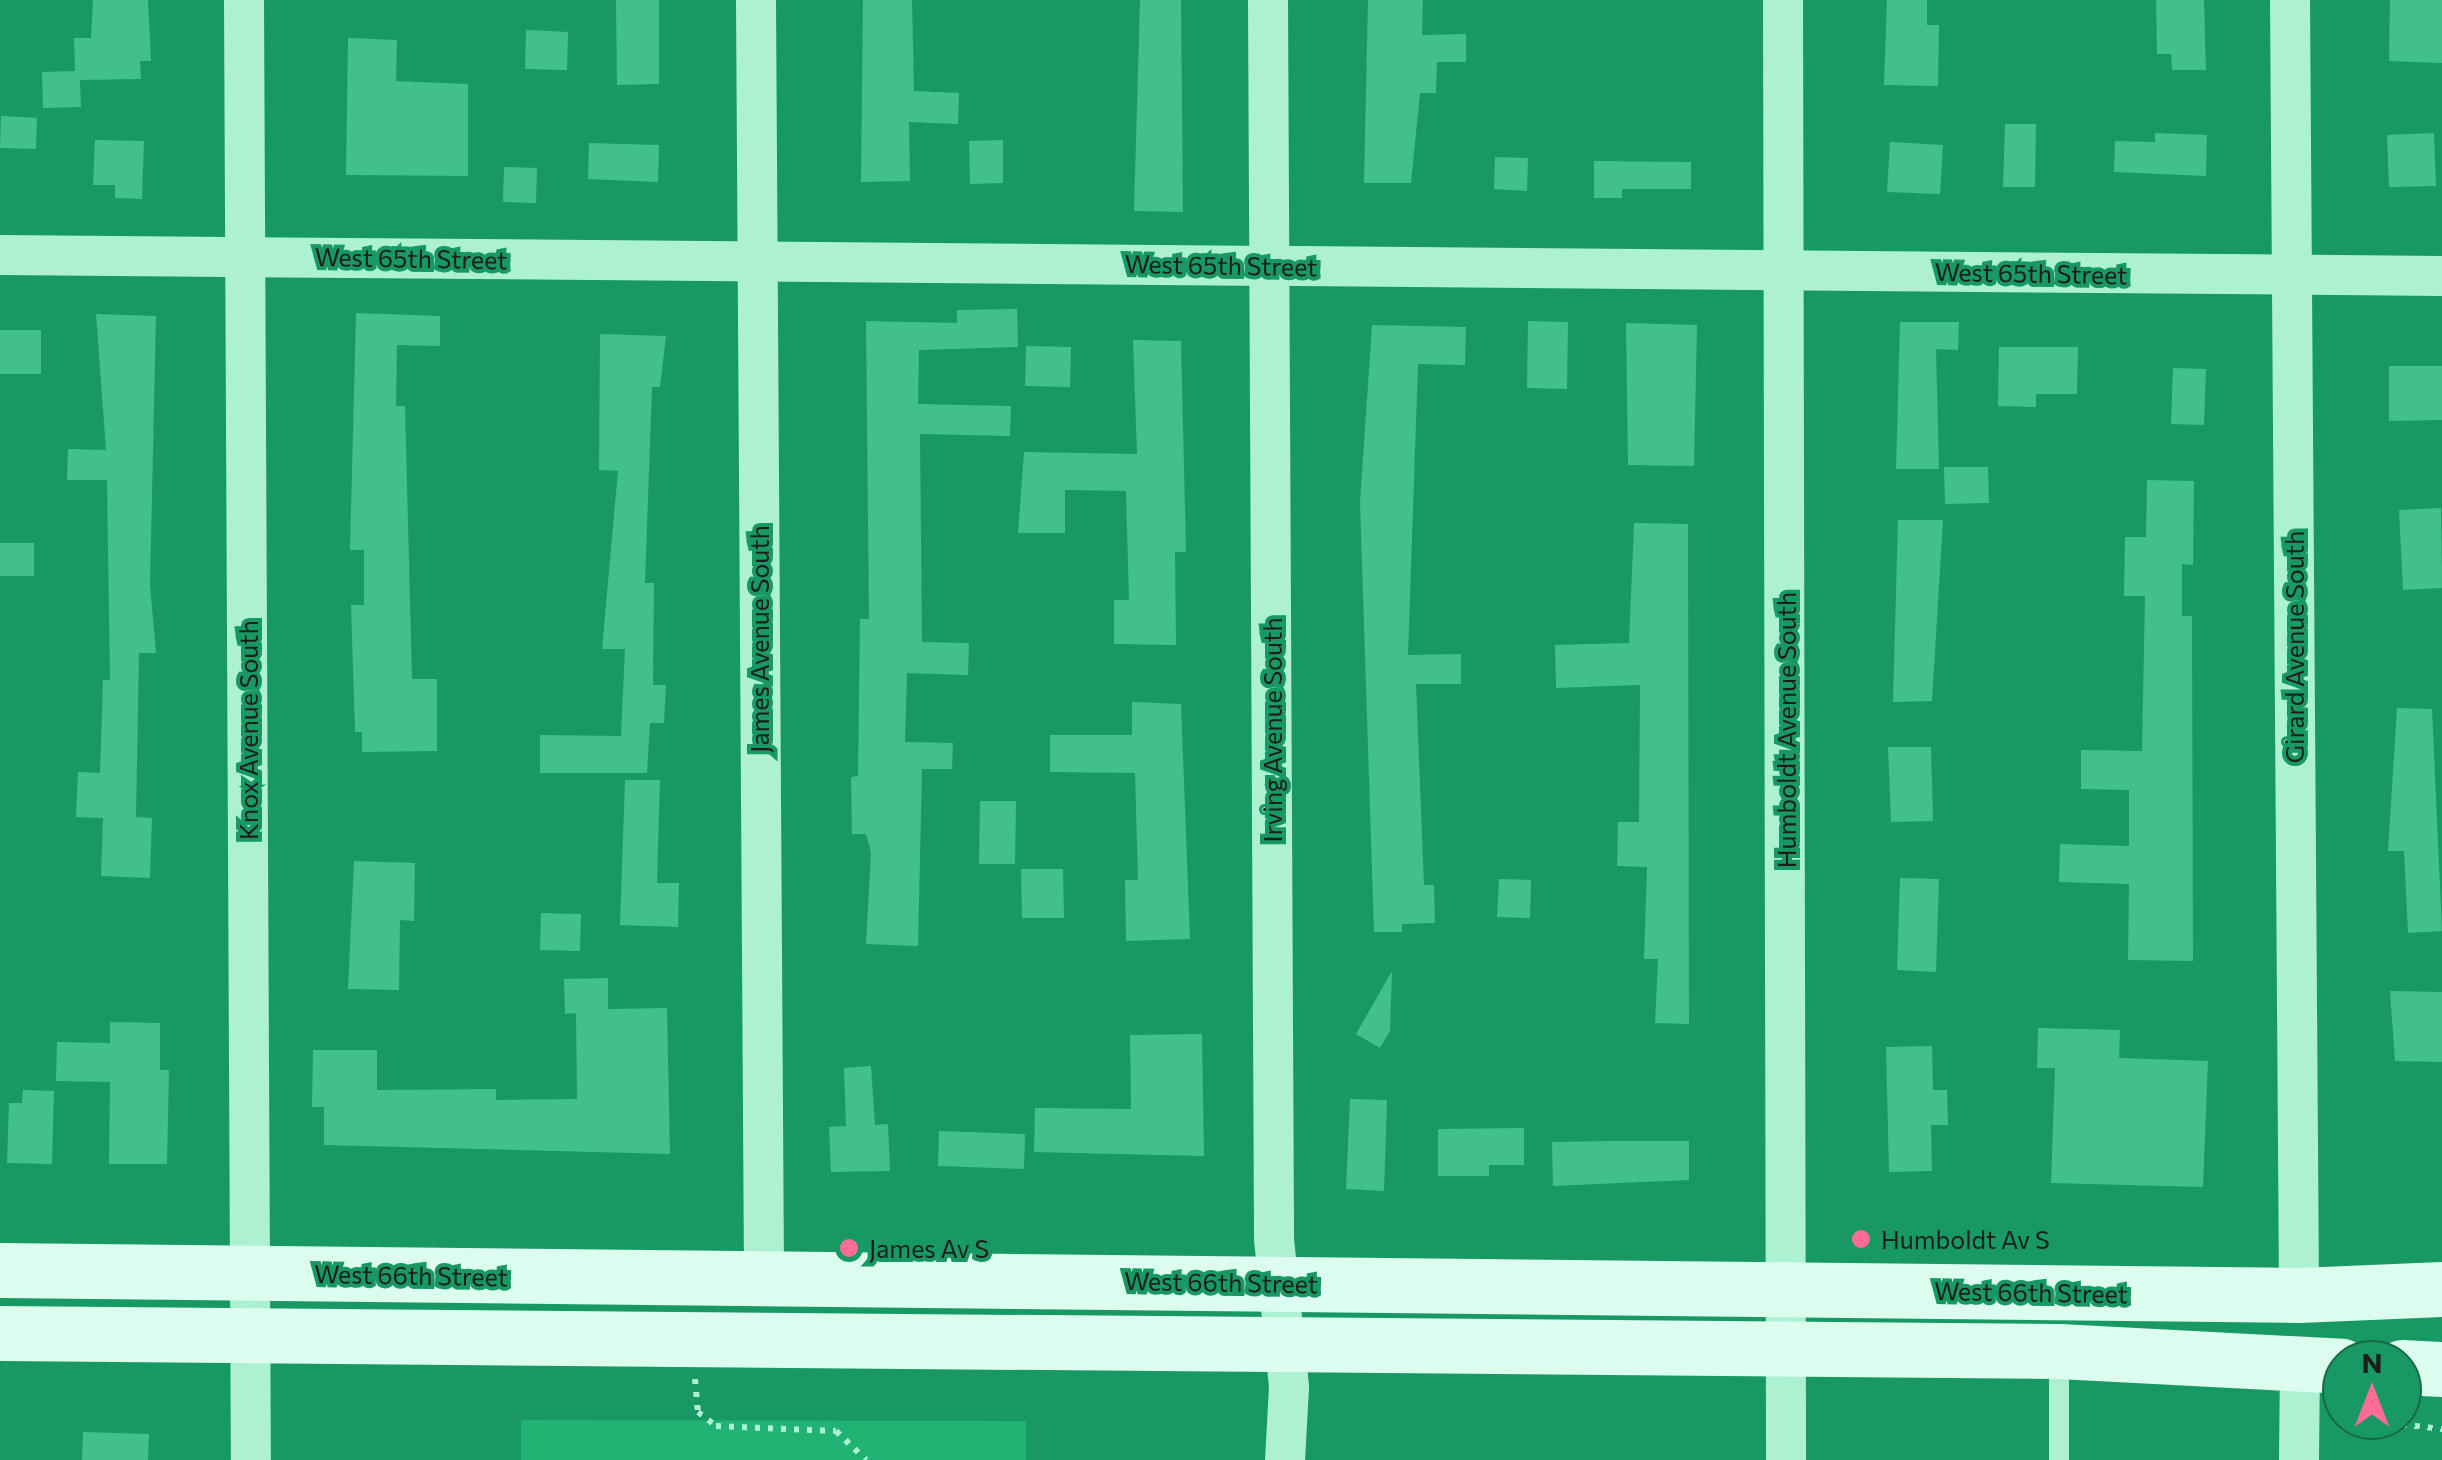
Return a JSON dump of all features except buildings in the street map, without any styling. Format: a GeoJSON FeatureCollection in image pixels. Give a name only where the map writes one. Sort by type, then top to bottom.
{"type":"FeatureCollection","features":[{"type":"Feature","properties":{"kind":"main road","name":"West 66th Street"},"geometry":{"type":"LineString","coordinates":[[0,1270],[2299,1295],[2442,1288]]}},
{"type":"Feature","properties":{"kind":"main road"},"geometry":{"type":"LineString","coordinates":[[0,1333],[2059,1350],[2321,1365]]}},
{"type":"Feature","properties":{"kind":"street","name":"Knox Avenue South"},"geometry":{"type":"LineString","coordinates":[[244,0],[251,1460]]}},
{"type":"Feature","properties":{"kind":"street","name":"James Avenue South"},"geometry":{"type":"LineString","coordinates":[[756,0],[764,1279]]}},
{"type":"Feature","properties":{"kind":"street","name":"Irving Avenue South"},"geometry":{"type":"LineString","coordinates":[[1268,0],[1279,1282],[1285,1345],[1285,1460]]}},
{"type":"Feature","properties":{"kind":"street","name":"Humboldt Avenue South"},"geometry":{"type":"LineString","coordinates":[[1783,0],[1786,1460]]}},
{"type":"Feature","properties":{"kind":"street","name":"Girard Avenue South"},"geometry":{"type":"LineString","coordinates":[[2290,0],[2299,1295]]}},
{"type":"Feature","properties":{"kind":"street","name":"West 65th Street"},"geometry":{"type":"LineString","coordinates":[[0,254],[2442,276]]}},
{"type":"Feature","properties":{"kind":"street"},"geometry":{"type":"LineString","coordinates":[[2299,1460],[2321,1365]]}},
{"type":"Feature","properties":{"kind":"lane"},"geometry":{"type":"LineString","coordinates":[[2059,1350],[2059,1460]]}},
{"type":"Feature","properties":{"kind":"path"},"geometry":{"type":"LineString","coordinates":[[694,1381],[698,1412],[716,1426],[836,1431],[866,1460]]}},
{"type":"Feature","properties":{"kind":"green space"},"geometry":{"type":"Polygon","coordinates":[[[521,1420],[1026,1421],[1026,1460],[521,1460],[521,1420]]]}},
{"type":"Feature","properties":{"kind":"place","name":"Humboldt Av S"},"geometry":{"type":"Point","coordinates":[1861,1239]}},
{"type":"Feature","properties":{"kind":"place","name":"James Av S"},"geometry":{"type":"Point","coordinates":[849,1248]}}]}
